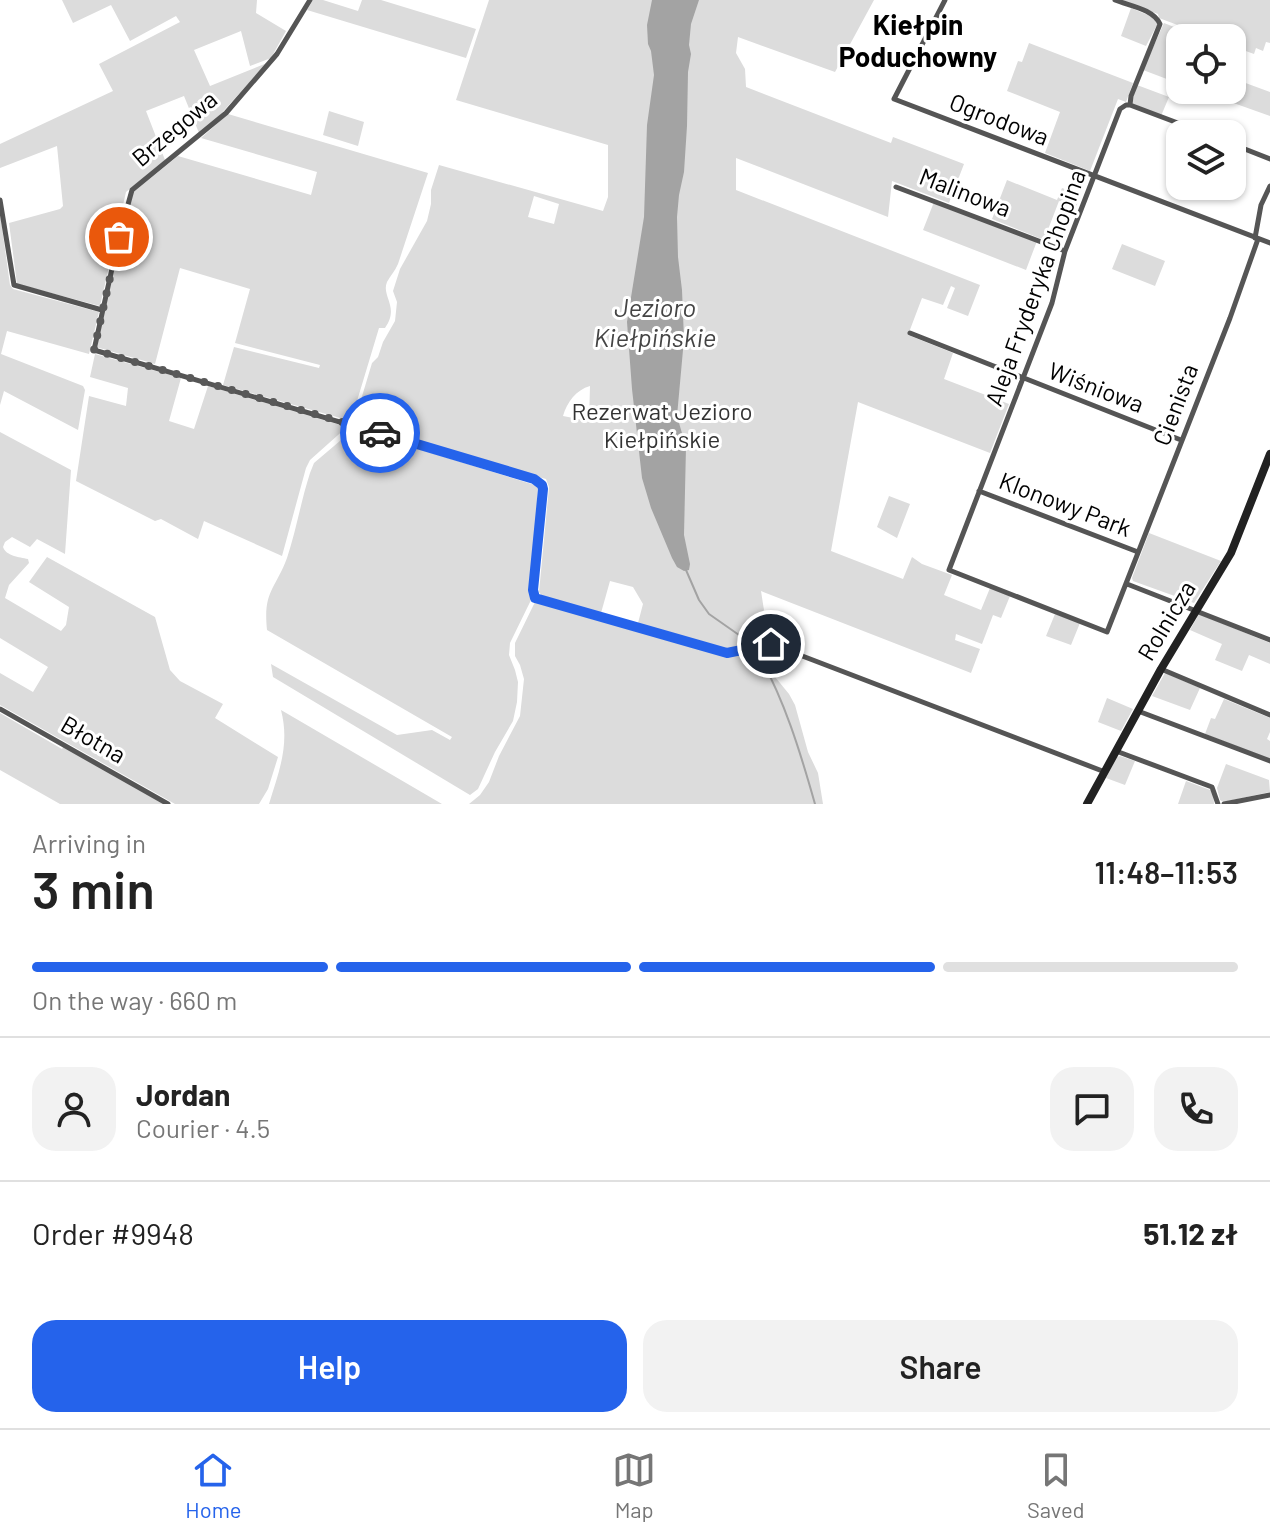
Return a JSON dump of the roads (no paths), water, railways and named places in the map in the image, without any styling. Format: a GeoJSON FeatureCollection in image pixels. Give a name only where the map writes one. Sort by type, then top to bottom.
{"type":"FeatureCollection","features":[{"type":"Feature","properties":{"kind":"street","name":"Brzegowa"},"geometry":{"type":"LineString","coordinates":[[310,0],[277,54],[226,113],[129,194],[94,350],[534,479],[543,489],[533,590],[535,598],[727,653],[771,644],[1105,772]]}},
{"type":"Feature","properties":{"kind":"street","name":"Ogrodowa"},"geometry":{"type":"LineString","coordinates":[[945,0],[894,99],[1270,243]]}},
{"type":"Feature","properties":{"kind":"street","name":"Aleja Fryderyka Chopina"},"geometry":{"type":"LineString","coordinates":[[949,570],[1052,303],[1065,251],[1120,109],[1130,105],[1160,24],[1153,15],[1115,0]]}},
{"type":"Feature","properties":{"kind":"street"},"geometry":{"type":"LineString","coordinates":[[1130,105],[1170,120]]}},
{"type":"Feature","properties":{"kind":"street"},"geometry":{"type":"LineString","coordinates":[[1246,150],[1270,159]]}},
{"type":"Feature","properties":{"kind":"street","name":"Cienista"},"geometry":{"type":"LineString","coordinates":[[949,570],[1107,632],[1230,318],[1257,238],[1261,205],[1270,186]]}},
{"type":"Feature","properties":{"kind":"street","name":"Malinowa"},"geometry":{"type":"LineString","coordinates":[[896,187],[1065,251]]}},
{"type":"Feature","properties":{"kind":"street"},"geometry":{"type":"LineString","coordinates":[[0,200],[14,285],[102,310]]}},
{"type":"Feature","properties":{"kind":"street","name":"Wiśniowa"},"geometry":{"type":"LineString","coordinates":[[910,333],[1181,440]]}},
{"type":"Feature","properties":{"kind":"street","name":"Rolnicza"},"geometry":{"type":"LineString","coordinates":[[1087,804],[1161,669],[1231,553],[1270,454]]}},
{"type":"Feature","properties":{"kind":"street","name":"Klonowy Park"},"geometry":{"type":"LineString","coordinates":[[979,491],[1138,552]]}},
{"type":"Feature","properties":{"kind":"street"},"geometry":{"type":"LineString","coordinates":[[1127,584],[1270,640]]}},
{"type":"Feature","properties":{"kind":"street"},"geometry":{"type":"LineString","coordinates":[[1161,669],[1270,715]]}},
{"type":"Feature","properties":{"kind":"street","name":"Błotna"},"geometry":{"type":"LineString","coordinates":[[0,709],[168,804]]}},
{"type":"Feature","properties":{"kind":"street"},"geometry":{"type":"LineString","coordinates":[[1138,711],[1270,761]]}},
{"type":"Feature","properties":{"kind":"street"},"geometry":{"type":"LineString","coordinates":[[1116,751],[1212,787],[1218,804]]}},
{"type":"Feature","properties":{"kind":"street"},"geometry":{"type":"LineString","coordinates":[[1224,804],[1270,795]]}},
{"type":"Feature","properties":{"kind":"water","name":"Jezioro Kiełpińskie"},"geometry":{"type":"Polygon","coordinates":[[[652,0],[699,0],[691,24],[684,172],[677,217],[684,339],[677,416],[686,447],[684,535],[690,564],[689,570],[684,571],[677,567],[672,558],[642,478],[627,322],[644,217],[647,125],[654,75],[647,25],[652,0]]]}},
{"type":"Feature","properties":{"kind":"waterway"},"geometry":{"type":"LineString","coordinates":[[686,570],[709,614],[749,642]]}},
{"type":"Feature","properties":{"kind":"waterway"},"geometry":{"type":"LineString","coordinates":[[756,650],[783,706],[815,804]]}},
{"type":"Feature","properties":{"kind":"district","name":"Kiełpin Poduchowny"},"geometry":{"type":"Point","coordinates":[918,41]}},
{"type":"Feature","properties":{"kind":"park label","name":"Rezerwat Jezioro Kiełpińskie"},"geometry":{"type":"Point","coordinates":[662,426]}}]}
